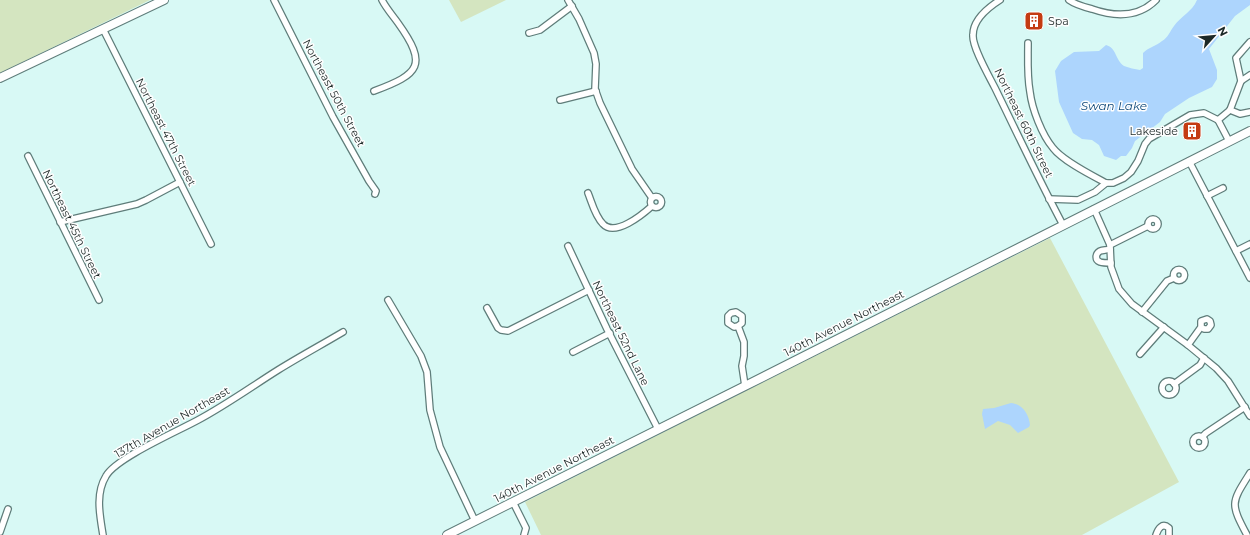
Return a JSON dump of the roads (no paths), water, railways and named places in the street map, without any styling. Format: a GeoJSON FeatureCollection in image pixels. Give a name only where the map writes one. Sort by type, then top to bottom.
{"type":"FeatureCollection","features":[{"type":"Feature","properties":{"kind":"street"},"geometry":{"type":"LineString","coordinates":[[0,78],[164,0]]}},
{"type":"Feature","properties":{"kind":"street","name":"Northeast 50th Street"},"geometry":{"type":"LineString","coordinates":[[274,0],[333,117],[376,191],[375,194]]}},
{"type":"Feature","properties":{"kind":"street"},"geometry":{"type":"LineString","coordinates":[[374,91],[387,86],[412,72],[416,66],[417,59],[411,42],[382,0]]}},
{"type":"Feature","properties":{"kind":"street"},"geometry":{"type":"LineString","coordinates":[[568,0],[594,53],[596,64],[596,92],[600,103],[632,169],[652,198],[650,201],[652,206]]}},
{"type":"Feature","properties":{"kind":"street","name":"Northeast 60th Street"},"geometry":{"type":"LineString","coordinates":[[1000,0],[990,8],[978,21],[974,28],[973,34],[975,46],[1063,225]]}},
{"type":"Feature","properties":{"kind":"street"},"geometry":{"type":"LineString","coordinates":[[1069,0],[1076,4],[1109,15],[1130,14],[1140,11],[1149,8],[1156,0]]}},
{"type":"Feature","properties":{"kind":"street"},"geometry":{"type":"LineString","coordinates":[[529,33],[540,30],[572,6]]}},
{"type":"Feature","properties":{"kind":"street","name":"Northeast 47th Street"},"geometry":{"type":"LineString","coordinates":[[103,29],[211,244]]}},
{"type":"Feature","properties":{"kind":"street"},"geometry":{"type":"LineString","coordinates":[[1218,120],[1230,110],[1241,81],[1236,58],[1250,42]]}},
{"type":"Feature","properties":{"kind":"street"},"geometry":{"type":"LineString","coordinates":[[1028,43],[1030,94],[1037,119],[1047,140],[1053,149],[1060,155],[1084,172],[1106,183],[1113,183],[1124,178],[1131,172],[1138,161],[1145,144],[1150,139],[1190,115],[1204,113],[1218,120],[1230,141]]}},
{"type":"Feature","properties":{"kind":"street"},"geometry":{"type":"LineString","coordinates":[[1241,81],[1250,75]]}},
{"type":"Feature","properties":{"kind":"street"},"geometry":{"type":"LineString","coordinates":[[560,100],[596,92]]}},
{"type":"Feature","properties":{"kind":"street"},"geometry":{"type":"LineString","coordinates":[[1230,110],[1240,114],[1250,112]]}},
{"type":"Feature","properties":{"kind":"street","name":"140th Avenue Northeast"},"geometry":{"type":"LineString","coordinates":[[447,535],[1250,130]]}},
{"type":"Feature","properties":{"kind":"street","name":"Northeast 45th Street"},"geometry":{"type":"LineString","coordinates":[[28,156],[99,300]]}},
{"type":"Feature","properties":{"kind":"street"},"geometry":{"type":"LineString","coordinates":[[1189,161],[1250,278]]}},
{"type":"Feature","properties":{"kind":"street"},"geometry":{"type":"LineString","coordinates":[[60,222],[136,204],[180,182]]}},
{"type":"Feature","properties":{"kind":"street"},"geometry":{"type":"LineString","coordinates":[[1050,199],[1078,200],[1095,192],[1106,183]]}},
{"type":"Feature","properties":{"kind":"street"},"geometry":{"type":"LineString","coordinates":[[1207,196],[1223,188]]}},
{"type":"Feature","properties":{"kind":"street"},"geometry":{"type":"LineString","coordinates":[[588,193],[597,215],[603,224],[607,228],[615,229],[639,217],[652,206],[658,207],[661,203],[659,198],[652,198]]}},
{"type":"Feature","properties":{"kind":"street"},"geometry":{"type":"LineString","coordinates":[[1094,209],[1110,247],[1111,263],[1119,289],[1132,304],[1188,345],[1216,368],[1228,381],[1250,416]]}},
{"type":"Feature","properties":{"kind":"street"},"geometry":{"type":"LineString","coordinates":[[1111,263],[1100,262],[1096,257],[1097,254],[1148,226]]}},
{"type":"Feature","properties":{"kind":"street"},"geometry":{"type":"LineString","coordinates":[[1236,251],[1250,244]]}},
{"type":"Feature","properties":{"kind":"street","name":"Northeast 52nd Lane"},"geometry":{"type":"LineString","coordinates":[[568,246],[658,429]]}},
{"type":"Feature","properties":{"kind":"street"},"geometry":{"type":"LineString","coordinates":[[1142,312],[1167,282],[1174,278]]}},
{"type":"Feature","properties":{"kind":"street"},"geometry":{"type":"LineString","coordinates":[[488,308],[498,328],[508,331],[589,290]]}},
{"type":"Feature","properties":{"kind":"street"},"geometry":{"type":"LineString","coordinates":[[388,300],[421,356],[427,372],[430,410],[440,447],[475,521]]}},
{"type":"Feature","properties":{"kind":"street"},"geometry":{"type":"LineString","coordinates":[[738,326],[744,342],[742,366],[745,386]]}},
{"type":"Feature","properties":{"kind":"street"},"geometry":{"type":"LineString","coordinates":[[1140,354],[1164,327]]}},
{"type":"Feature","properties":{"kind":"street"},"geometry":{"type":"LineString","coordinates":[[1188,345],[1201,327]]}},
{"type":"Feature","properties":{"kind":"street","name":"137th Avenue Northeast"},"geometry":{"type":"LineString","coordinates":[[103,535],[99,505],[101,487],[106,475],[112,468],[141,450],[200,420],[280,369],[343,332]]}},
{"type":"Feature","properties":{"kind":"street"},"geometry":{"type":"LineString","coordinates":[[573,352],[610,333]]}},
{"type":"Feature","properties":{"kind":"street"},"geometry":{"type":"LineString","coordinates":[[1174,384],[1200,365],[1204,358]]}},
{"type":"Feature","properties":{"kind":"street"},"geometry":{"type":"LineString","coordinates":[[1202,437],[1245,407]]}},
{"type":"Feature","properties":{"kind":"street"},"geometry":{"type":"LineString","coordinates":[[1247,535],[1238,519],[1235,509],[1235,501],[1237,494],[1250,473]]}},
{"type":"Feature","properties":{"kind":"street"},"geometry":{"type":"LineString","coordinates":[[513,502],[526,528],[524,535]]}},
{"type":"Feature","properties":{"kind":"street"},"geometry":{"type":"LineString","coordinates":[[0,532],[8,509]]}},
{"type":"Feature","properties":{"kind":"street"},"geometry":{"type":"LineString","coordinates":[[1156,535],[1159,528],[1165,526],[1169,528],[1169,535]]}},
{"type":"Feature","properties":{"kind":"water","name":"Swan Lake"},"geometry":{"type":"Polygon","coordinates":[[[1197,0],[1250,0],[1250,5],[1235,16],[1209,49],[1217,70],[1217,79],[1212,87],[1189,98],[1165,114],[1160,122],[1135,141],[1126,156],[1121,156],[1116,160],[1104,156],[1099,145],[1092,140],[1082,139],[1073,133],[1059,102],[1055,71],[1061,61],[1074,52],[1099,51],[1106,45],[1114,51],[1119,61],[1124,66],[1140,70],[1143,68],[1143,53],[1166,38],[1197,0]]]}},
{"type":"Feature","properties":{"kind":"water"},"geometry":{"type":"Polygon","coordinates":[[[1011,403],[1019,405],[1025,411],[1030,425],[1029,427],[1018,433],[1010,425],[998,421],[985,429],[982,414],[983,409],[994,408],[1011,403]]]}},
{"type":"Feature","properties":{"kind":"place","name":"Spa"},"geometry":{"type":"Point","coordinates":[1034,21]}},
{"type":"Feature","properties":{"kind":"place","name":"Lakeside"},"geometry":{"type":"Point","coordinates":[1192,131]}}]}
